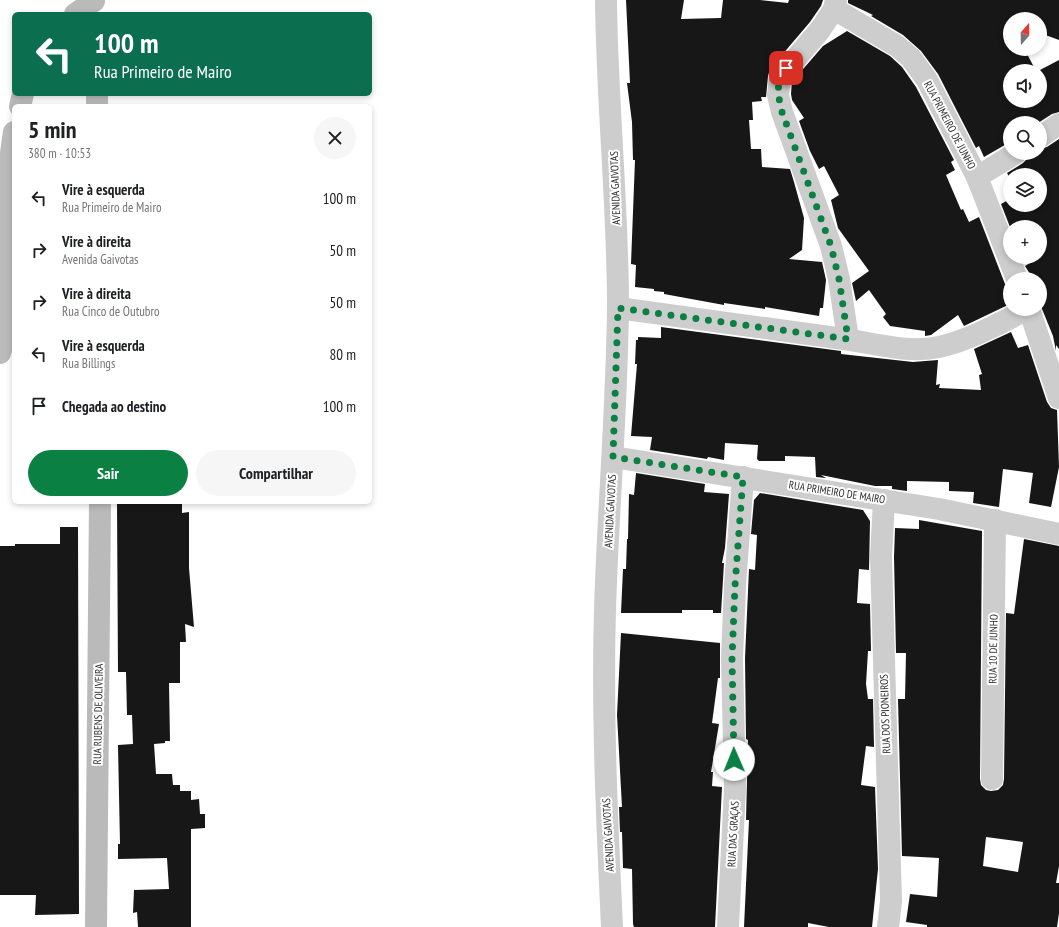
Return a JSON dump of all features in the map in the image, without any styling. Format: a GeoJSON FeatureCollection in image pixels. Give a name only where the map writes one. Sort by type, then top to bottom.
{"type":"FeatureCollection","features":[{"type":"Feature","properties":{"kind":"main road"},"geometry":{"type":"LineString","coordinates":[[79,12],[95,4]]}},
{"type":"Feature","properties":{"kind":"main road"},"geometry":{"type":"LineString","coordinates":[[0,353],[10,316],[5,291],[7,177],[12,145]]}},
{"type":"Feature","properties":{"kind":"main road","name":"RUA RUBENS DE OLIVEIRA"},"geometry":{"type":"LineString","coordinates":[[96,927],[100,504]]}},
{"type":"Feature","properties":{"kind":"street","name":"AVENIDA GAIVOTAS"},"geometry":{"type":"LineString","coordinates":[[606,0],[616,211],[618,308],[613,457],[605,611],[605,765],[612,927]]}},
{"type":"Feature","properties":{"kind":"street"},"geometry":{"type":"LineString","coordinates":[[835,5],[815,36],[780,77],[778,95],[782,112],[831,246],[839,279],[848,339]]}},
{"type":"Feature","properties":{"kind":"street","name":"RUA PRIMEIRO DE JUNHO"},"geometry":{"type":"LineString","coordinates":[[835,5],[896,46],[911,58],[927,80],[977,177],[1014,272]]}},
{"type":"Feature","properties":{"kind":"street"},"geometry":{"type":"LineString","coordinates":[[1047,132],[1059,124]]}},
{"type":"Feature","properties":{"kind":"street"},"geometry":{"type":"LineString","coordinates":[[977,177],[1005,160]]}},
{"type":"Feature","properties":{"kind":"street"},"geometry":{"type":"LineString","coordinates":[[618,308],[918,350],[939,347],[1013,316]]}},
{"type":"Feature","properties":{"kind":"street"},"geometry":{"type":"LineString","coordinates":[[1031,316],[1059,398]]}},
{"type":"Feature","properties":{"kind":"street","name":"RUA PRIMEIRO DE MAIRO"},"geometry":{"type":"LineString","coordinates":[[613,457],[884,500],[995,520],[1059,534]]}},
{"type":"Feature","properties":{"kind":"street","name":"RUA DAS GRAÇAS"},"geometry":{"type":"LineString","coordinates":[[728,927],[735,789],[732,658],[735,586],[743,477]]}},
{"type":"Feature","properties":{"kind":"street","name":"RUA DOS PIONEIROS"},"geometry":{"type":"LineString","coordinates":[[884,500],[882,557],[891,902],[888,927]]}},
{"type":"Feature","properties":{"kind":"street","name":"RUA 10 DE JUNHO"},"geometry":{"type":"LineString","coordinates":[[992,779],[995,520]]}},
{"type":"Feature","properties":{"kind":"building"},"geometry":{"type":"Polygon","coordinates":[[[626,0],[684,0],[681,19],[721,18],[723,0],[760,0],[788,3],[789,0],[823,0],[821,6],[810,22],[770,69],[766,97],[761,97],[762,101],[752,102],[753,120],[749,120],[751,149],[761,149],[762,167],[790,169],[804,218],[802,250],[789,259],[822,262],[826,280],[823,308],[820,308],[819,316],[765,307],[765,309],[724,303],[724,305],[664,294],[664,292],[654,291],[654,289],[635,287],[636,265],[631,264],[635,160],[633,160],[632,122],[627,83],[630,83],[626,0]]]}},
{"type":"Feature","properties":{"kind":"building"},"geometry":{"type":"Polygon","coordinates":[[[848,0],[1059,0],[1059,40],[1047,36],[1047,12],[1003,12],[1003,56],[1028,56],[1032,64],[1003,64],[1003,108],[1047,108],[1047,66],[1059,60],[1059,112],[1047,117],[1047,116],[1003,116],[1003,146],[984,157],[979,146],[976,148],[938,74],[921,51],[903,35],[871,16],[873,15],[848,3],[848,0]]]}},
{"type":"Feature","properties":{"kind":"building"},"geometry":{"type":"Polygon","coordinates":[[[847,31],[890,56],[902,67],[916,87],[954,160],[951,162],[955,170],[946,175],[961,210],[963,209],[969,222],[979,217],[1003,279],[1003,307],[964,326],[958,315],[931,335],[925,336],[925,331],[890,326],[883,317],[886,314],[869,290],[856,301],[852,283],[869,271],[838,228],[831,200],[839,195],[824,166],[819,169],[810,151],[799,121],[804,118],[792,100],[791,94],[792,82],[823,46],[847,31]]]}},
{"type":"Feature","properties":{"kind":"building"},"geometry":{"type":"Polygon","coordinates":[[[1059,139],[1059,349],[1056,345],[1056,351],[1053,336],[1045,316],[1047,316],[1047,272],[1029,272],[1025,266],[1028,264],[1047,264],[1047,220],[1007,220],[1004,212],[1047,212],[1047,168],[1015,168],[1026,160],[1047,160],[1047,147],[1059,139]]]}},
{"type":"Feature","properties":{"kind":"building"},"geometry":{"type":"Polygon","coordinates":[[[661,327],[841,351],[841,354],[913,362],[938,360],[936,385],[940,384],[939,388],[981,390],[979,375],[982,374],[974,349],[1011,332],[1018,348],[1028,345],[1047,402],[1051,408],[1057,410],[1059,467],[1051,507],[1029,503],[1033,473],[1003,469],[999,507],[973,503],[974,492],[949,491],[949,482],[907,481],[907,491],[892,489],[892,486],[875,486],[821,475],[826,478],[816,477],[815,457],[785,456],[785,461],[759,461],[757,459],[758,445],[725,443],[724,460],[708,457],[707,459],[650,450],[652,437],[631,436],[637,364],[635,364],[636,340],[638,340],[638,337],[661,338],[661,327]]]}},
{"type":"Feature","properties":{"kind":"building"},"geometry":{"type":"Polygon","coordinates":[[[636,473],[705,484],[704,492],[729,494],[725,548],[722,563],[724,563],[721,613],[713,613],[713,610],[682,610],[682,613],[621,613],[623,569],[626,569],[629,494],[634,495],[636,473]]]}},
{"type":"Feature","properties":{"kind":"building"},"geometry":{"type":"Polygon","coordinates":[[[760,493],[863,510],[870,521],[869,570],[859,569],[857,603],[870,604],[871,651],[868,651],[866,684],[868,699],[873,699],[874,747],[866,746],[861,785],[875,787],[878,869],[872,927],[829,927],[808,923],[808,927],[744,927],[749,820],[746,820],[748,740],[746,739],[745,658],[749,569],[755,570],[757,535],[751,534],[754,500],[760,493]]]}},
{"type":"Feature","properties":{"kind":"building"},"geometry":{"type":"Polygon","coordinates":[[[117,504],[182,504],[182,513],[189,512],[189,568],[194,627],[185,624],[186,642],[180,642],[180,683],[169,683],[170,741],[154,744],[156,774],[172,774],[173,785],[180,785],[180,791],[191,791],[191,800],[199,799],[200,814],[205,814],[205,828],[191,829],[191,927],[138,927],[137,912],[133,913],[134,890],[169,889],[167,858],[118,859],[118,844],[120,844],[118,745],[133,744],[132,715],[127,715],[126,672],[118,672],[117,504]]]}},
{"type":"Feature","properties":{"kind":"building"},"geometry":{"type":"Polygon","coordinates":[[[919,520],[982,531],[980,779],[981,785],[986,790],[991,791],[998,790],[1003,785],[1004,779],[1006,613],[1014,614],[1024,539],[1059,546],[1059,866],[1056,883],[1059,883],[1059,913],[1057,927],[927,927],[927,925],[906,922],[910,894],[937,897],[939,858],[902,856],[898,699],[905,699],[906,653],[896,653],[894,557],[895,528],[919,529],[919,520]],[[986,837],[983,866],[1018,872],[1023,842],[986,837]]]}},
{"type":"Feature","properties":{"kind":"building"},"geometry":{"type":"Polygon","coordinates":[[[60,527],[78,527],[79,914],[35,915],[36,895],[0,895],[0,546],[15,546],[15,544],[60,544],[60,527]]]}},
{"type":"Feature","properties":{"kind":"building"},"geometry":{"type":"Polygon","coordinates":[[[621,633],[720,643],[720,678],[718,678],[712,723],[719,724],[711,772],[713,772],[712,786],[722,787],[715,927],[634,927],[633,924],[632,869],[623,868],[622,832],[620,832],[619,807],[622,807],[617,715],[621,633]]]}},
{"type":"Feature","properties":{"kind":"route"},"geometry":{"type":"LineString","coordinates":[[734,760],[732,658],[735,586],[743,477],[613,457],[618,308],[848,339],[839,279],[831,246],[782,112],[778,95],[777,84],[786,68]]}}]}
